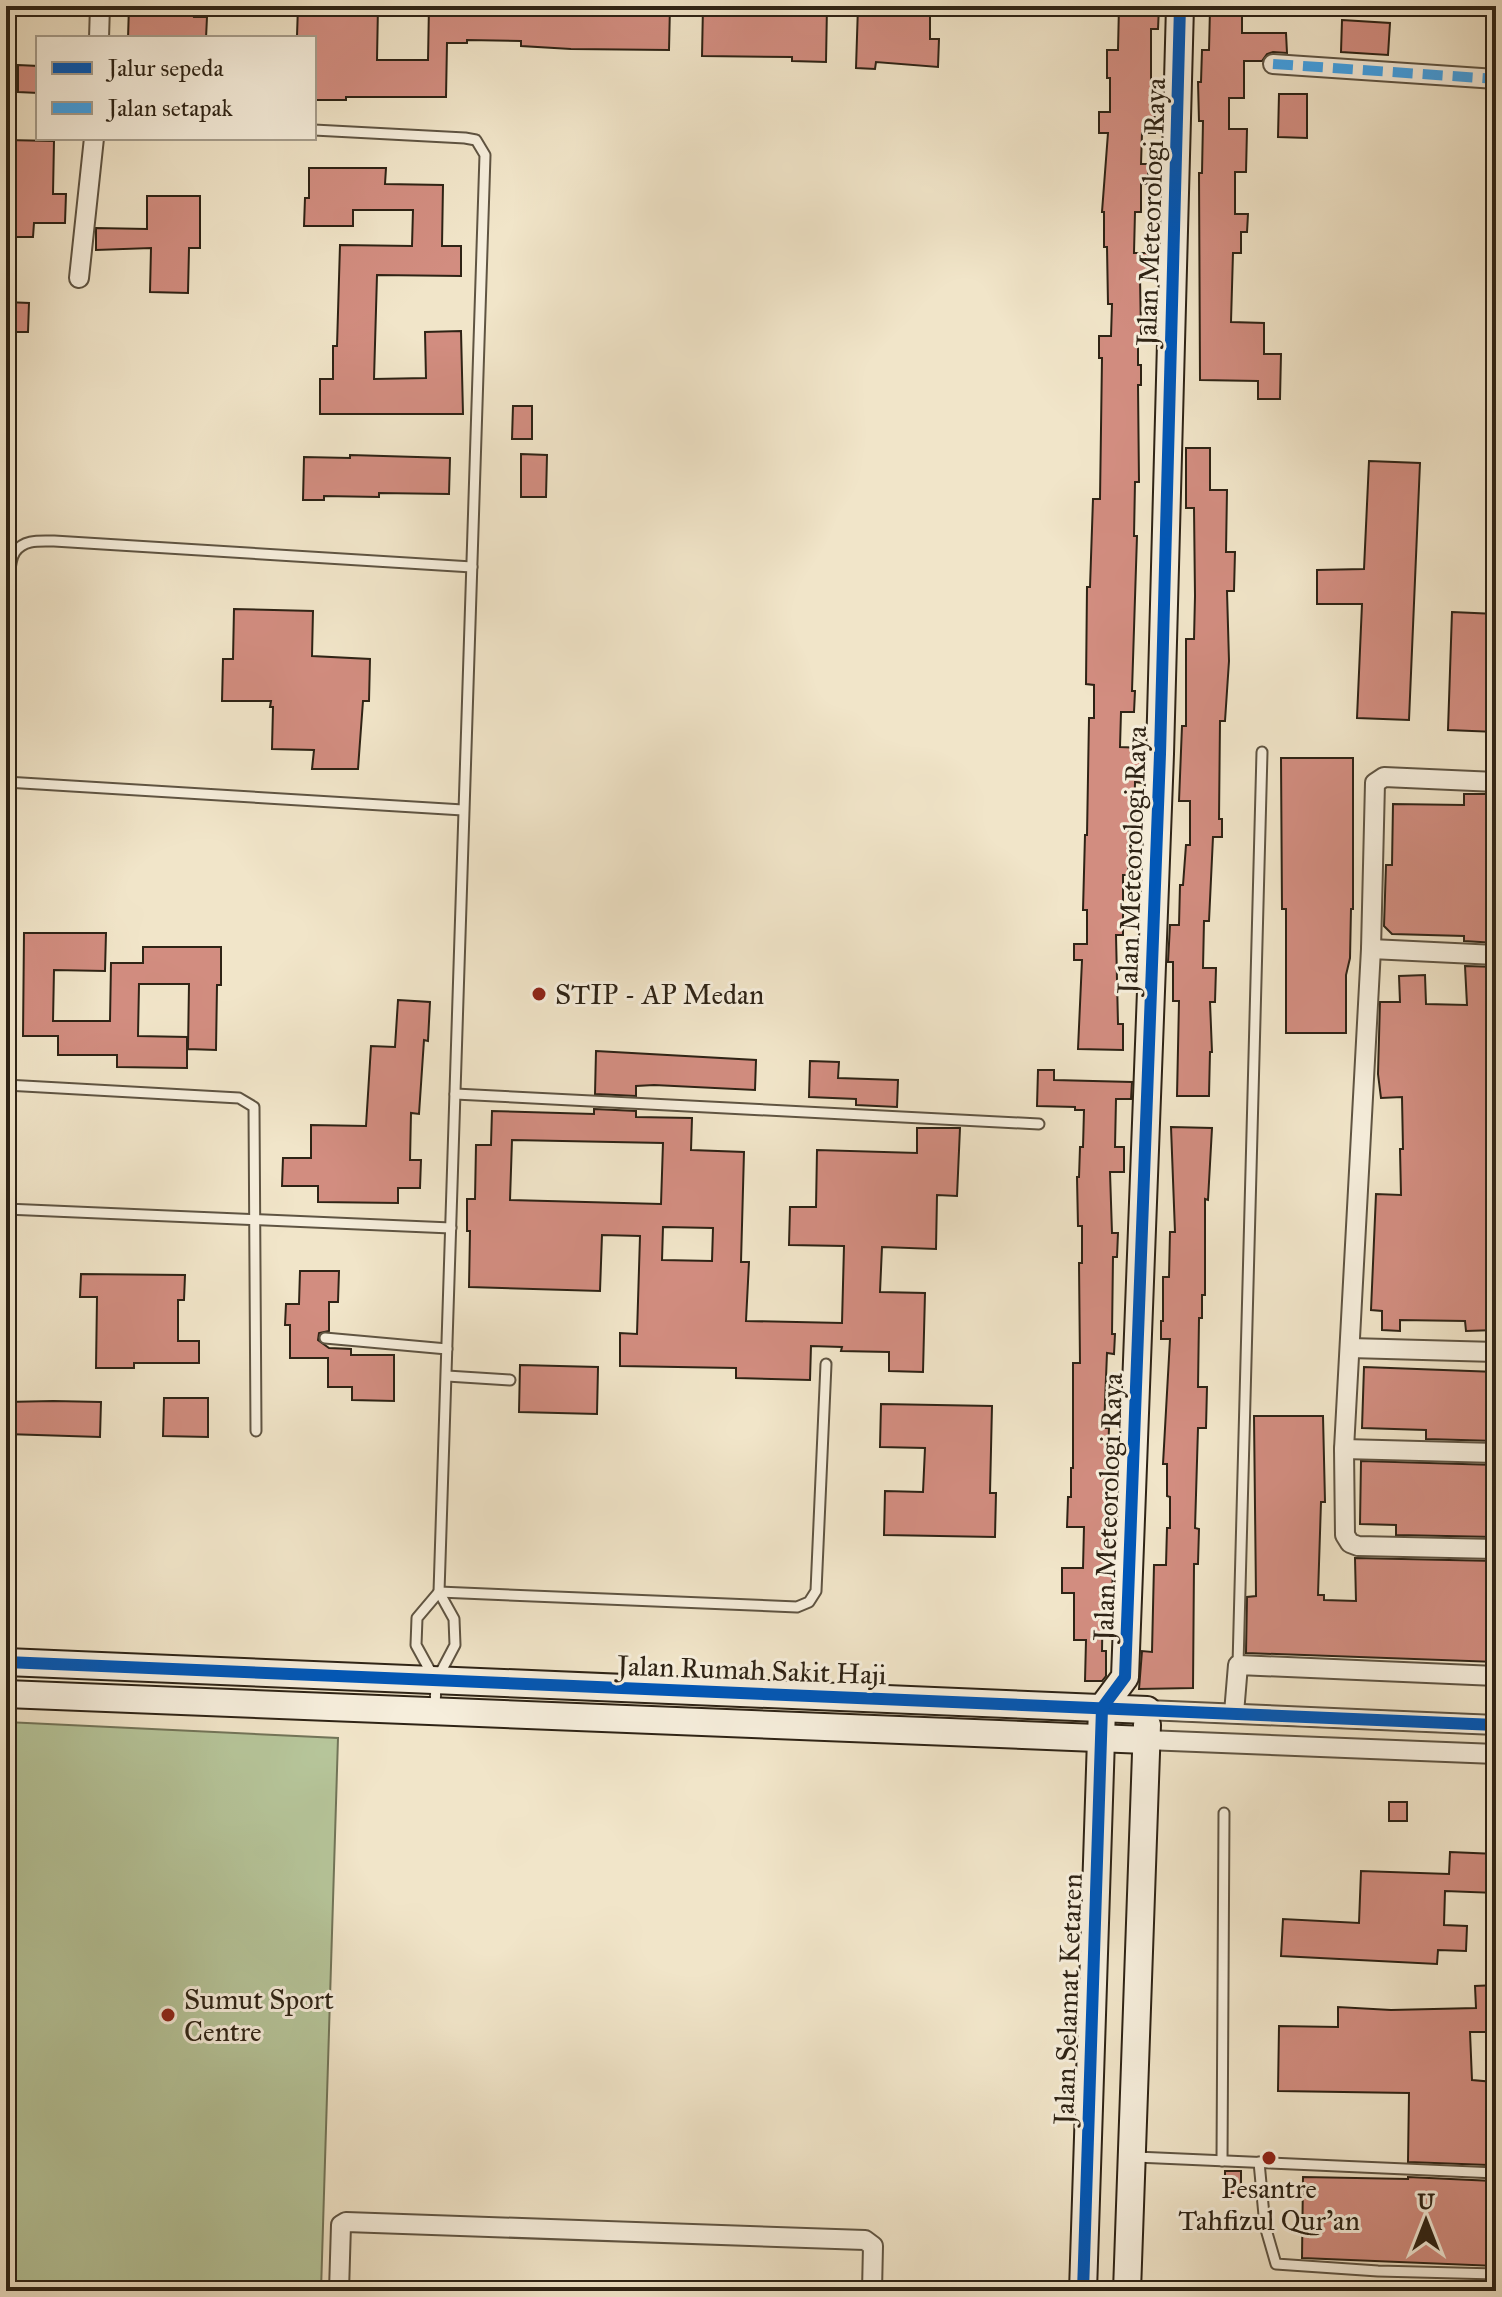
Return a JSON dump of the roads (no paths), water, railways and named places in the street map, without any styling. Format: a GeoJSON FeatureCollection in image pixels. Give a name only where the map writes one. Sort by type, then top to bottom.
{"type":"FeatureCollection","features":[{"type":"Feature","properties":{"kind":"street"},"geometry":{"type":"LineString","coordinates":[[99,36],[100,6]]}},
{"type":"Feature","properties":{"kind":"street","name":"Jalan Meteorologi Raya"},"geometry":{"type":"LineString","coordinates":[[1102,1708],[1125,1677],[1160,754],[1180,6]]}},
{"type":"Feature","properties":{"kind":"street"},"geometry":{"type":"LineString","coordinates":[[1273,64],[1496,79]]}},
{"type":"Feature","properties":{"kind":"street"},"geometry":{"type":"LineString","coordinates":[[79,278],[94,140]]}},
{"type":"Feature","properties":{"kind":"street"},"geometry":{"type":"LineString","coordinates":[[1496,782],[1384,777],[1376,781],[1371,949],[1344,1449],[1345,1535],[1350,1543],[1358,1546],[1496,1549]]}},
{"type":"Feature","properties":{"kind":"street"},"geometry":{"type":"LineString","coordinates":[[1371,949],[1496,955]]}},
{"type":"Feature","properties":{"kind":"street"},"geometry":{"type":"LineString","coordinates":[[1350,1348],[1496,1352]]}},
{"type":"Feature","properties":{"kind":"street"},"geometry":{"type":"LineString","coordinates":[[1344,1449],[1496,1453]]}},
{"type":"Feature","properties":{"kind":"street","name":"Jalan Rumah Sakit Haji"},"geometry":{"type":"LineString","coordinates":[[6,1662],[1496,1725]]}},
{"type":"Feature","properties":{"kind":"street"},"geometry":{"type":"LineString","coordinates":[[1234,1713],[1238,1665],[1496,1676]]}},
{"type":"Feature","properties":{"kind":"street","name":"Jalan Meteorologi Raya"},"geometry":{"type":"LineString","coordinates":[[1125,1677],[1147,1710]]}},
{"type":"Feature","properties":{"kind":"street","name":"Jalan Rumah Sakit Haji"},"geometry":{"type":"LineString","coordinates":[[6,1694],[1496,1754]]}},
{"type":"Feature","properties":{"kind":"street","name":"Jalan Selamat Ketaren"},"geometry":{"type":"LineString","coordinates":[[1083,2291],[1102,1708]]}},
{"type":"Feature","properties":{"kind":"street"},"geometry":{"type":"LineString","coordinates":[[1127,2291],[1147,1710]]}},
{"type":"Feature","properties":{"kind":"street"},"geometry":{"type":"LineString","coordinates":[[339,2291],[341,2225],[346,2222],[865,2240],[873,2246],[872,2291]]}},
{"type":"Feature","properties":{"kind":"lane"},"geometry":{"type":"LineString","coordinates":[[316,130],[465,138],[476,140],[485,155],[439,1592],[454,1619],[455,1645],[436,1681],[435,1711]]}},
{"type":"Feature","properties":{"kind":"lane"},"geometry":{"type":"LineString","coordinates":[[6,892],[7,588],[13,554],[22,545],[31,541],[54,541],[472,567]]}},
{"type":"Feature","properties":{"kind":"lane"},"geometry":{"type":"LineString","coordinates":[[1238,1665],[1262,752]]}},
{"type":"Feature","properties":{"kind":"lane"},"geometry":{"type":"LineString","coordinates":[[8,782],[463,810]]}},
{"type":"Feature","properties":{"kind":"lane"},"geometry":{"type":"LineString","coordinates":[[6,1085],[245,1099],[254,1107],[256,1431]]}},
{"type":"Feature","properties":{"kind":"lane"},"geometry":{"type":"LineString","coordinates":[[455,1094],[1039,1124]]}},
{"type":"Feature","properties":{"kind":"lane"},"geometry":{"type":"LineString","coordinates":[[6,1209],[451,1228]]}},
{"type":"Feature","properties":{"kind":"lane"},"geometry":{"type":"LineString","coordinates":[[325,1338],[447,1349]]}},
{"type":"Feature","properties":{"kind":"lane"},"geometry":{"type":"LineString","coordinates":[[439,1592],[797,1607],[809,1602],[816,1591],[826,1364]]}},
{"type":"Feature","properties":{"kind":"lane"},"geometry":{"type":"LineString","coordinates":[[447,1376],[510,1380]]}},
{"type":"Feature","properties":{"kind":"lane"},"geometry":{"type":"LineString","coordinates":[[436,1681],[416,1645],[417,1618],[439,1592]]}},
{"type":"Feature","properties":{"kind":"lane"},"geometry":{"type":"LineString","coordinates":[[1222,2161],[1224,1813]]}},
{"type":"Feature","properties":{"kind":"lane"},"geometry":{"type":"LineString","coordinates":[[1131,2157],[1496,2173]]}},
{"type":"Feature","properties":{"kind":"lane"},"geometry":{"type":"LineString","coordinates":[[1259,2162],[1265,2226],[1276,2264],[1496,2274]]}},
{"type":"Feature","properties":{"kind":"place","name":"STIP - AP Medan"},"geometry":{"type":"Point","coordinates":[539,994]}},
{"type":"Feature","properties":{"kind":"place","name":"Sumut Sport Centre"},"geometry":{"type":"Point","coordinates":[168,2015]}},
{"type":"Feature","properties":{"kind":"place","name":"Pesantre Tahfizul Qur'an"},"geometry":{"type":"Point","coordinates":[1269,2158]}}]}
